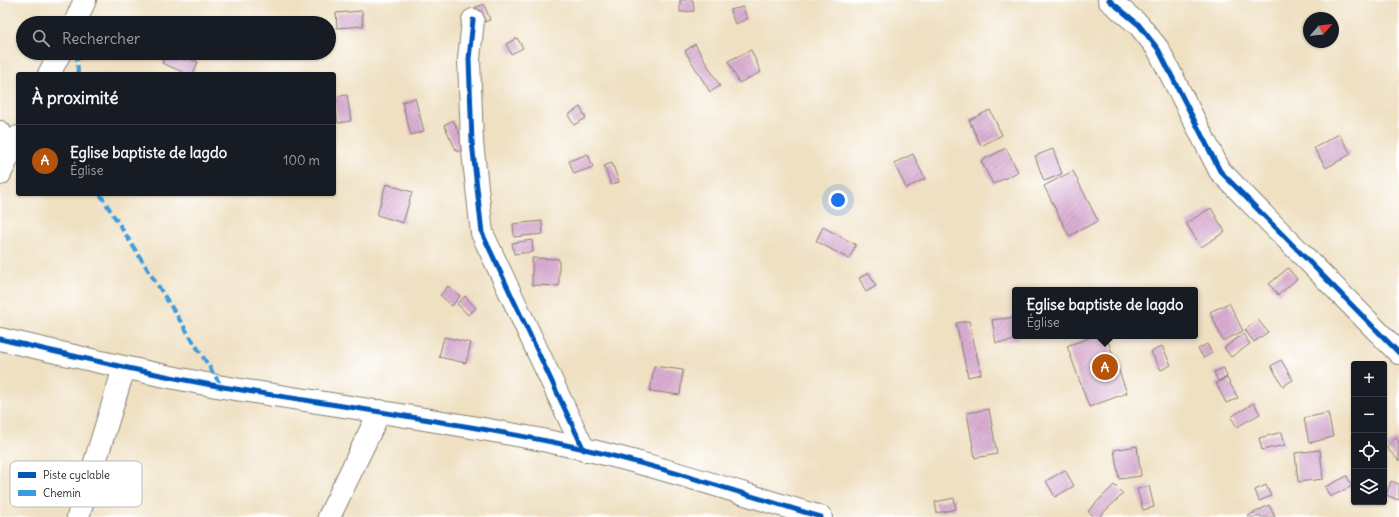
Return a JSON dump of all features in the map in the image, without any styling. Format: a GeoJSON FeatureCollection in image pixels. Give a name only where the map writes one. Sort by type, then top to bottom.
{"type":"FeatureCollection","features":[{"type":"Feature","properties":{"kind":"street"},"geometry":{"type":"LineString","coordinates":[[77,16],[85,0]]}},
{"type":"Feature","properties":{"kind":"street"},"geometry":{"type":"LineString","coordinates":[[1110,0],[1139,25],[1158,49],[1220,171],[1399,353]]}},
{"type":"Feature","properties":{"kind":"street"},"geometry":{"type":"LineString","coordinates":[[473,20],[470,59],[472,142],[482,233],[584,450]]}},
{"type":"Feature","properties":{"kind":"street"},"geometry":{"type":"LineString","coordinates":[[50,72],[56,60]]}},
{"type":"Feature","properties":{"kind":"street"},"geometry":{"type":"LineString","coordinates":[[0,132],[14,146],[0,174]]}},
{"type":"Feature","properties":{"kind":"street"},"geometry":{"type":"LineString","coordinates":[[0,339],[124,368],[222,387],[380,411],[554,442],[621,458],[821,517]]}},
{"type":"Feature","properties":{"kind":"street"},"geometry":{"type":"LineString","coordinates":[[95,461],[124,368]]}},
{"type":"Feature","properties":{"kind":"street"},"geometry":{"type":"LineString","coordinates":[[329,517],[380,411]]}},
{"type":"Feature","properties":{"kind":"street"},"geometry":{"type":"LineString","coordinates":[[78,517],[81,507]]}},
{"type":"Feature","properties":{"kind":"building"},"geometry":{"type":"Polygon","coordinates":[[[680,0],[693,0],[694,11],[680,12],[680,0]]]}},
{"type":"Feature","properties":{"kind":"building"},"geometry":{"type":"Polygon","coordinates":[[[484,4],[490,20],[479,23],[474,8],[484,4]]]}},
{"type":"Feature","properties":{"kind":"building"},"geometry":{"type":"Polygon","coordinates":[[[743,7],[747,19],[735,24],[730,10],[743,7]]]}},
{"type":"Feature","properties":{"kind":"building"},"geometry":{"type":"Polygon","coordinates":[[[362,11],[363,26],[337,28],[336,13],[362,11]]]}},
{"type":"Feature","properties":{"kind":"building"},"geometry":{"type":"Polygon","coordinates":[[[517,38],[523,48],[511,54],[506,44],[517,38]]]}},
{"type":"Feature","properties":{"kind":"building"},"geometry":{"type":"Polygon","coordinates":[[[695,44],[720,86],[710,92],[685,51],[695,44]]]}},
{"type":"Feature","properties":{"kind":"building"},"geometry":{"type":"Polygon","coordinates":[[[751,50],[761,72],[739,83],[728,61],[751,50]]]}},
{"type":"Feature","properties":{"kind":"building"},"geometry":{"type":"Polygon","coordinates":[[[163,60],[193,60],[198,62],[194,72],[182,72],[162,63],[163,60]]]}},
{"type":"Feature","properties":{"kind":"building"},"geometry":{"type":"Polygon","coordinates":[[[347,95],[351,121],[338,123],[336,97],[347,95]]]}},
{"type":"Feature","properties":{"kind":"building"},"geometry":{"type":"Polygon","coordinates":[[[415,98],[424,131],[411,135],[402,102],[415,98]]]}},
{"type":"Feature","properties":{"kind":"building"},"geometry":{"type":"Polygon","coordinates":[[[580,107],[586,118],[574,125],[568,115],[580,107]]]}},
{"type":"Feature","properties":{"kind":"building"},"geometry":{"type":"Polygon","coordinates":[[[990,110],[1002,135],[981,146],[969,120],[990,110]]]}},
{"type":"Feature","properties":{"kind":"building"},"geometry":{"type":"Polygon","coordinates":[[[453,120],[466,147],[457,152],[444,125],[453,120]]]}},
{"type":"Feature","properties":{"kind":"building"},"geometry":{"type":"Polygon","coordinates":[[[1339,134],[1351,154],[1326,168],[1314,148],[1339,134]]]}},
{"type":"Feature","properties":{"kind":"building"},"geometry":{"type":"Polygon","coordinates":[[[1006,148],[1018,172],[993,184],[981,161],[1006,148]]]}},
{"type":"Feature","properties":{"kind":"building"},"geometry":{"type":"Polygon","coordinates":[[[1053,149],[1062,174],[1044,181],[1035,156],[1053,149]]]}},
{"type":"Feature","properties":{"kind":"building"},"geometry":{"type":"Polygon","coordinates":[[[588,154],[593,167],[574,174],[569,161],[588,154]]]}},
{"type":"Feature","properties":{"kind":"building"},"geometry":{"type":"Polygon","coordinates":[[[913,154],[925,179],[906,188],[894,163],[913,154]]]}},
{"type":"Feature","properties":{"kind":"building"},"geometry":{"type":"Polygon","coordinates":[[[612,163],[619,182],[611,185],[604,166],[612,163]]]}},
{"type":"Feature","properties":{"kind":"building"},"geometry":{"type":"Polygon","coordinates":[[[1073,171],[1098,221],[1069,236],[1044,186],[1073,171]]]}},
{"type":"Feature","properties":{"kind":"building"},"geometry":{"type":"Polygon","coordinates":[[[386,184],[412,192],[403,223],[377,215],[386,184]]]}},
{"type":"Feature","properties":{"kind":"building"},"geometry":{"type":"Polygon","coordinates":[[[1211,208],[1225,232],[1201,247],[1186,223],[1211,208]]]}},
{"type":"Feature","properties":{"kind":"building"},"geometry":{"type":"Polygon","coordinates":[[[542,221],[543,234],[514,237],[513,224],[542,221]]]}},
{"type":"Feature","properties":{"kind":"building"},"geometry":{"type":"Polygon","coordinates":[[[823,227],[856,245],[849,259],[816,241],[823,227]]]}},
{"type":"Feature","properties":{"kind":"building"},"geometry":{"type":"Polygon","coordinates":[[[532,240],[533,252],[514,254],[512,243],[532,240]]]}},
{"type":"Feature","properties":{"kind":"building"},"geometry":{"type":"Polygon","coordinates":[[[532,258],[559,259],[559,286],[532,285],[532,258]]]}},
{"type":"Feature","properties":{"kind":"building"},"geometry":{"type":"Polygon","coordinates":[[[1288,268],[1297,279],[1278,295],[1269,284],[1288,268]]]}},
{"type":"Feature","properties":{"kind":"building"},"geometry":{"type":"Polygon","coordinates":[[[869,273],[876,286],[866,292],[859,278],[869,273]]]}},
{"type":"Feature","properties":{"kind":"building"},"geometry":{"type":"Polygon","coordinates":[[[448,286],[460,296],[452,306],[440,295],[448,286]]]}},
{"type":"Feature","properties":{"kind":"building"},"geometry":{"type":"Polygon","coordinates":[[[465,296],[476,308],[468,315],[457,304],[465,296]]]}},
{"type":"Feature","properties":{"kind":"building"},"geometry":{"type":"Polygon","coordinates":[[[1229,303],[1243,331],[1223,341],[1210,312],[1229,303]]]}},
{"type":"Feature","properties":{"kind":"building"},"geometry":{"type":"Polygon","coordinates":[[[1012,317],[1012,339],[1019,340],[996,343],[992,320],[1012,317]]]}},
{"type":"Feature","properties":{"kind":"building"},"geometry":{"type":"Polygon","coordinates":[[[1258,320],[1268,332],[1254,342],[1245,330],[1258,320]]]}},
{"type":"Feature","properties":{"kind":"building"},"geometry":{"type":"Polygon","coordinates":[[[969,321],[981,374],[968,377],[956,323],[969,321]]]}},
{"type":"Feature","properties":{"kind":"building"},"geometry":{"type":"Polygon","coordinates":[[[1243,334],[1250,344],[1231,357],[1224,348],[1243,334]]]}},
{"type":"Feature","properties":{"kind":"building"},"geometry":{"type":"Polygon","coordinates":[[[444,337],[471,343],[466,363],[439,357],[444,337]]]}},
{"type":"Feature","properties":{"kind":"building"},"geometry":{"type":"Polygon","coordinates":[[[1086,339],[1107,339],[1127,393],[1089,407],[1067,346],[1086,339]]]}},
{"type":"Feature","properties":{"kind":"building"},"geometry":{"type":"Polygon","coordinates":[[[1207,344],[1212,353],[1204,358],[1198,349],[1207,344]]]}},
{"type":"Feature","properties":{"kind":"building"},"geometry":{"type":"Polygon","coordinates":[[[1162,346],[1171,365],[1161,370],[1151,352],[1162,346]]]}},
{"type":"Feature","properties":{"kind":"building"},"geometry":{"type":"Polygon","coordinates":[[[1281,360],[1293,380],[1283,386],[1271,366],[1281,360]]]}},
{"type":"Feature","properties":{"kind":"building"},"geometry":{"type":"Polygon","coordinates":[[[654,366],[683,370],[680,395],[650,391],[654,366]]]}},
{"type":"Feature","properties":{"kind":"building"},"geometry":{"type":"Polygon","coordinates":[[[1224,368],[1227,377],[1218,381],[1214,372],[1224,368]]]}},
{"type":"Feature","properties":{"kind":"building"},"geometry":{"type":"Polygon","coordinates":[[[1227,378],[1238,398],[1226,403],[1216,383],[1227,378]]]}},
{"type":"Feature","properties":{"kind":"building"},"geometry":{"type":"Polygon","coordinates":[[[1254,403],[1260,414],[1237,427],[1231,417],[1254,403]]]}},
{"type":"Feature","properties":{"kind":"building"},"geometry":{"type":"Polygon","coordinates":[[[989,409],[997,454],[975,458],[967,413],[989,409]]]}},
{"type":"Feature","properties":{"kind":"building"},"geometry":{"type":"Polygon","coordinates":[[[1328,413],[1333,437],[1309,443],[1304,418],[1328,413]]]}},
{"type":"Feature","properties":{"kind":"building"},"geometry":{"type":"Polygon","coordinates":[[[1282,432],[1285,445],[1262,450],[1259,438],[1282,432]]]}},
{"type":"Feature","properties":{"kind":"building"},"geometry":{"type":"Polygon","coordinates":[[[1396,438],[1399,442],[1399,461],[1387,448],[1387,446],[1396,438]]]}},
{"type":"Feature","properties":{"kind":"building"},"geometry":{"type":"Polygon","coordinates":[[[1137,446],[1141,476],[1119,479],[1114,450],[1137,446]]]}},
{"type":"Feature","properties":{"kind":"building"},"geometry":{"type":"Polygon","coordinates":[[[1320,450],[1323,479],[1298,482],[1295,453],[1320,450]]]}},
{"type":"Feature","properties":{"kind":"building"},"geometry":{"type":"Polygon","coordinates":[[[1065,470],[1074,486],[1055,497],[1046,481],[1065,470]]]}},
{"type":"Feature","properties":{"kind":"building"},"geometry":{"type":"Polygon","coordinates":[[[1347,476],[1351,484],[1351,486],[1330,497],[1325,487],[1347,476]]]}},
{"type":"Feature","properties":{"kind":"building"},"geometry":{"type":"Polygon","coordinates":[[[1391,481],[1399,484],[1399,500],[1387,495],[1391,481]]]}},
{"type":"Feature","properties":{"kind":"building"},"geometry":{"type":"Polygon","coordinates":[[[1114,485],[1123,494],[1099,517],[1094,517],[1088,511],[1114,485]]]}},
{"type":"Feature","properties":{"kind":"building"},"geometry":{"type":"Polygon","coordinates":[[[1266,485],[1271,496],[1259,501],[1255,490],[1266,485]]]}},
{"type":"Feature","properties":{"kind":"building"},"geometry":{"type":"Polygon","coordinates":[[[1149,486],[1154,507],[1143,510],[1137,489],[1149,486]]]}},
{"type":"Feature","properties":{"kind":"building"},"geometry":{"type":"Polygon","coordinates":[[[954,498],[956,509],[937,513],[935,502],[954,498]]]}},
{"type":"Feature","properties":{"kind":"building"},"geometry":{"type":"Polygon","coordinates":[[[1269,505],[1275,517],[1248,517],[1248,516],[1269,505]]]}},
{"type":"Feature","properties":{"kind":"marked path"},"geometry":{"type":"LineString","coordinates":[[77,60],[78,72]]}},
{"type":"Feature","properties":{"kind":"marked path"},"geometry":{"type":"LineString","coordinates":[[101,196],[222,387]]}},
{"type":"Feature","properties":{"kind":"cycle path"},"geometry":{"type":"LineString","coordinates":[[1109,0],[1139,25],[1158,49],[1220,171],[1399,353]]}},
{"type":"Feature","properties":{"kind":"cycle path"},"geometry":{"type":"LineString","coordinates":[[473,20],[469,59],[472,142],[482,233],[584,450]]}},
{"type":"Feature","properties":{"kind":"cycle path"},"geometry":{"type":"LineString","coordinates":[[0,339],[195,382],[511,434],[586,449],[687,476],[821,517]]}},
{"type":"Feature","properties":{"kind":"place","name":"Eglise baptiste de lagdo"},"geometry":{"type":"Point","coordinates":[1105,367]}}]}
